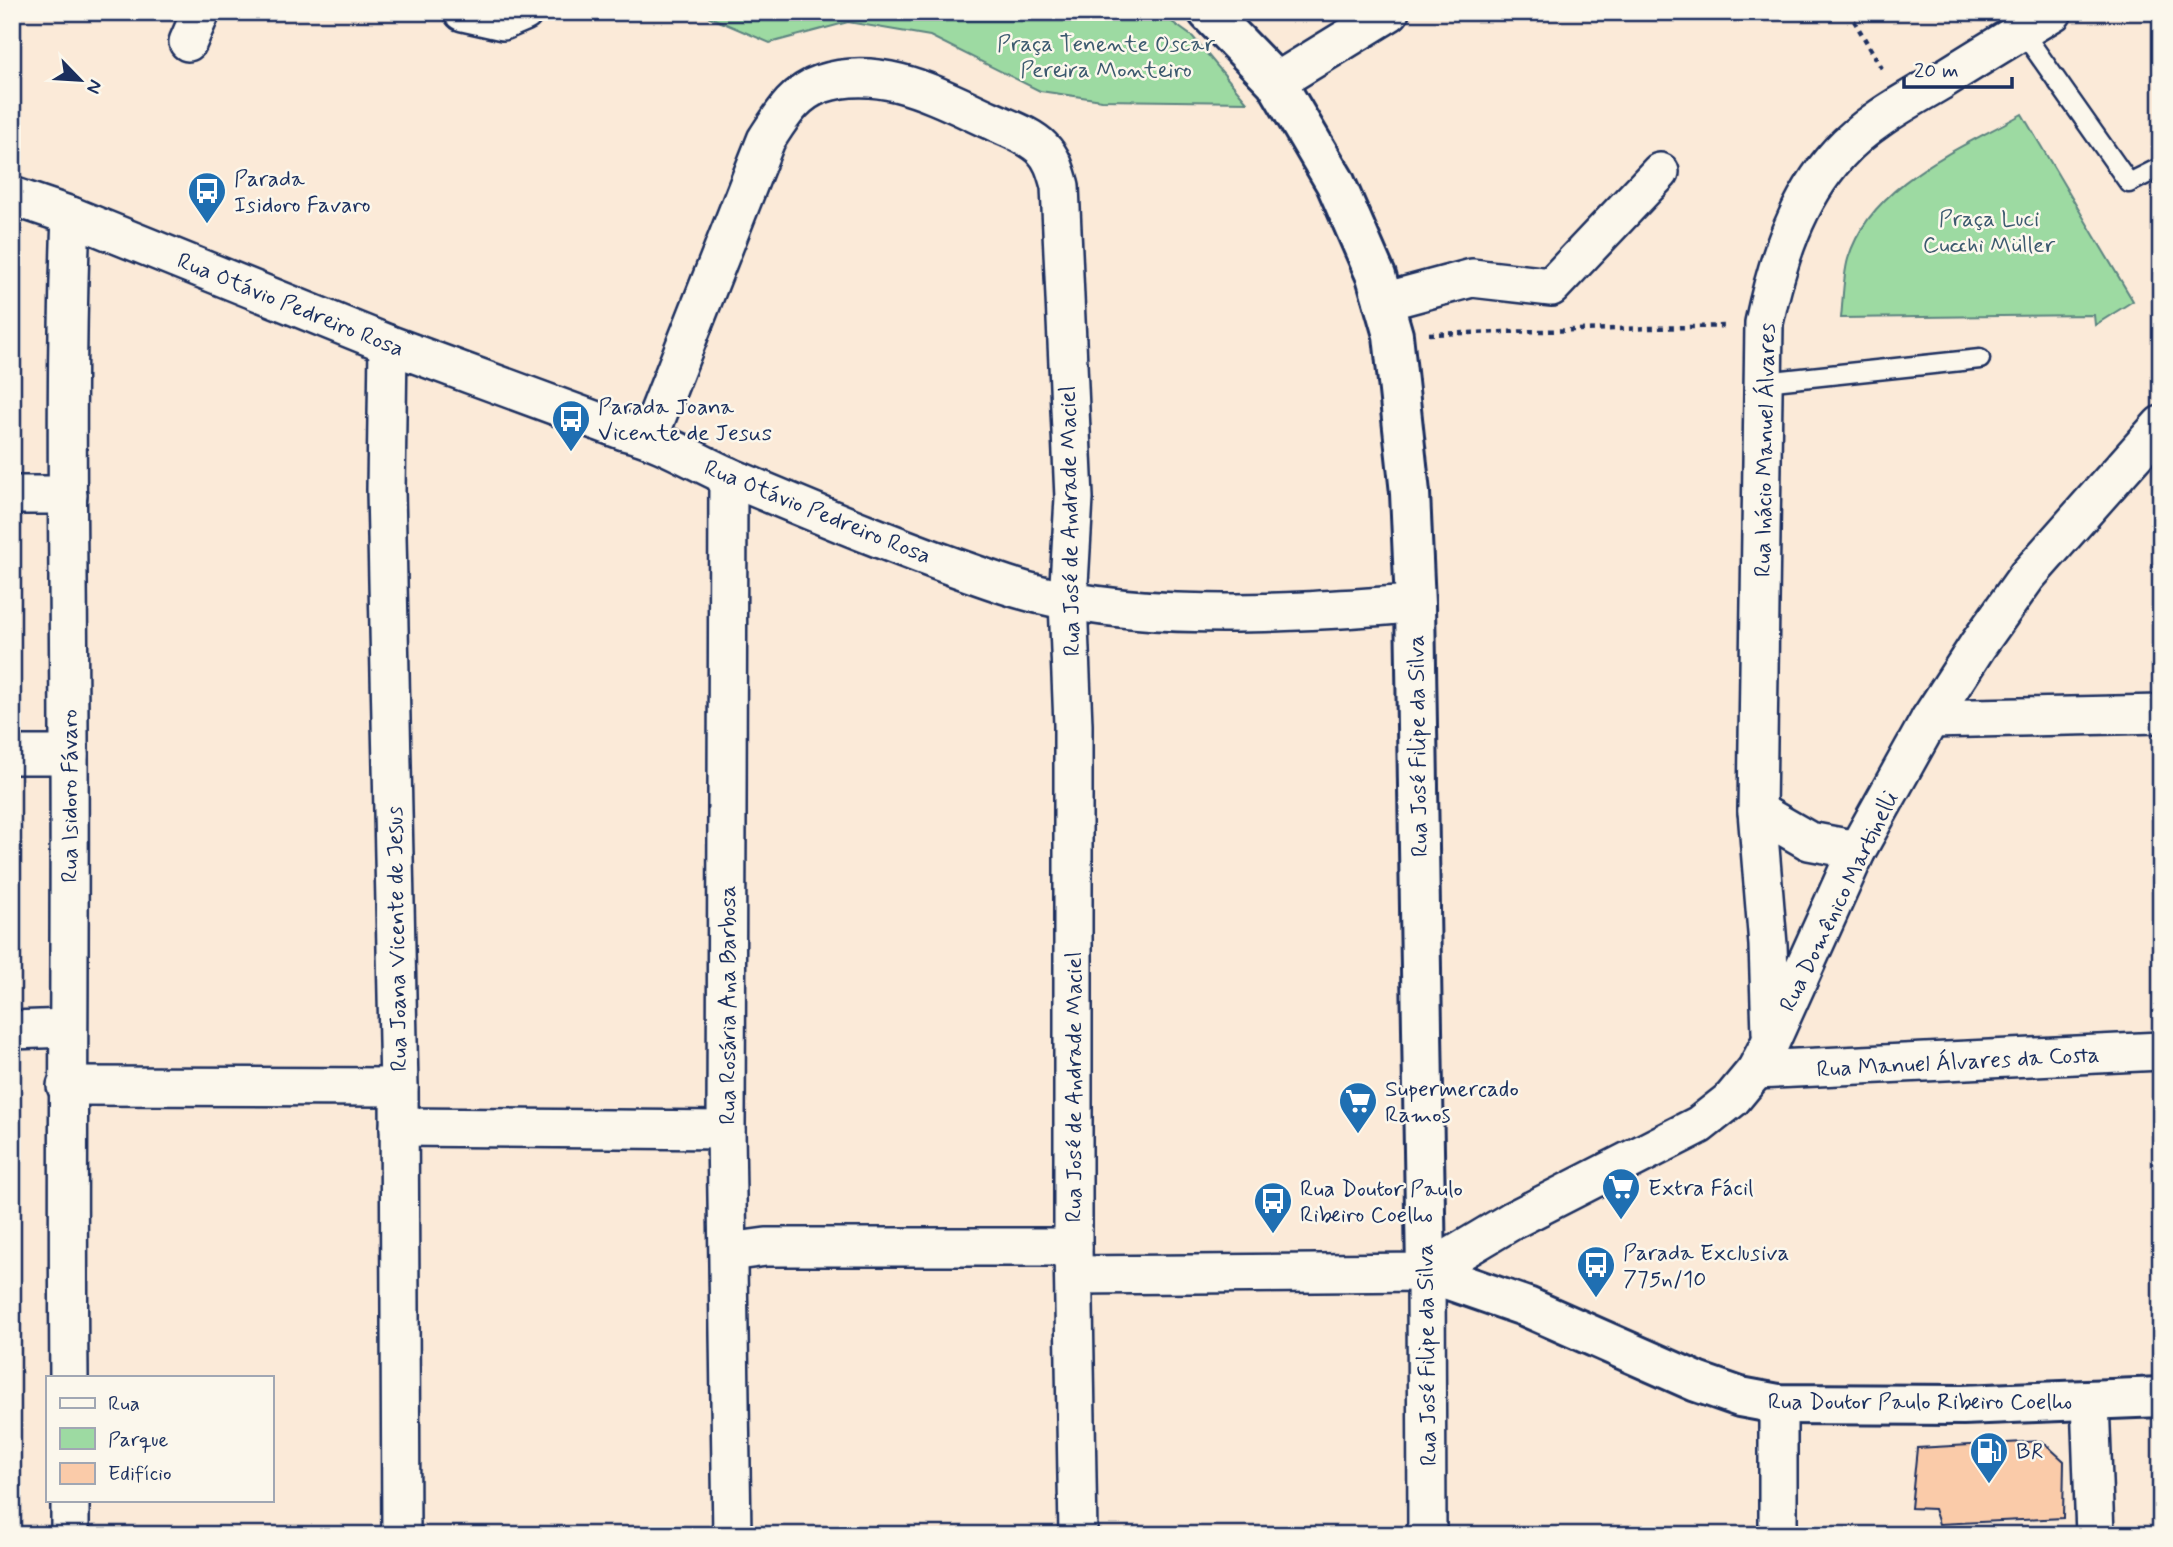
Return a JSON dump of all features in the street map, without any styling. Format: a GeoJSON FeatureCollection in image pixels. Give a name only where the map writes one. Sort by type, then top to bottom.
{"type":"FeatureCollection","features":[{"type":"Feature","properties":{"kind":"main road","name":"Rua José Filipe da Silva"},"geometry":{"type":"LineString","coordinates":[[1208,12],[1241,42],[1276,82],[1335,182],[1376,276],[1388,319],[1410,493],[1415,604],[1426,1272]]}},
{"type":"Feature","properties":{"kind":"main road","name":"Rua Doutor Paulo Ribeiro Coelho"},"geometry":{"type":"LineString","coordinates":[[1426,1272],[1527,1307],[1697,1382],[1740,1397],[1778,1404],[1963,1405],[2161,1397]]}},
{"type":"Feature","properties":{"kind":"street"},"geometry":{"type":"LineString","coordinates":[[463,12],[503,21],[524,12]]}},
{"type":"Feature","properties":{"kind":"street"},"geometry":{"type":"LineString","coordinates":[[1276,82],[1390,12]]}},
{"type":"Feature","properties":{"kind":"street","name":"Rua Inácio Manuel Álvares"},"geometry":{"type":"LineString","coordinates":[[1763,1055],[1768,945],[1757,811],[1765,323],[1787,239],[1811,192],[1839,153],[1902,104],[2053,12]]}},
{"type":"Feature","properties":{"kind":"street","name":"Rua José de Andrade Maciel"},"geometry":{"type":"LineString","coordinates":[[649,437],[766,140],[790,103],[819,85],[852,77],[888,80],[918,88],[1023,136],[1041,147],[1053,163],[1060,187],[1073,498],[1068,601],[1073,725],[1074,1261],[1078,1535]]}},
{"type":"Feature","properties":{"kind":"street"},"geometry":{"type":"LineString","coordinates":[[1388,319],[1472,278],[1551,287],[1660,172]]}},
{"type":"Feature","properties":{"kind":"street","name":"Rua Otávio Pedreiro Rosa"},"geometry":{"type":"LineString","coordinates":[[12,195],[71,216],[388,344],[624,431],[649,437],[728,476],[1008,585],[1068,601],[1144,611],[1415,604]]}},
{"type":"Feature","properties":{"kind":"street","name":"Rua Isidoro Fávaro"},"geometry":{"type":"LineString","coordinates":[[69,1376],[66,1086],[68,495],[65,369],[71,216]]}},
{"type":"Feature","properties":{"kind":"street","name":"Rua Joana Vicente de Jesus"},"geometry":{"type":"LineString","coordinates":[[388,344],[386,490],[399,1087],[401,1535]]}},
{"type":"Feature","properties":{"kind":"street","name":"Rua Domênico Martinelli"},"geometry":{"type":"LineString","coordinates":[[1426,1272],[1513,1220],[1699,1125],[1732,1099],[1763,1055],[1857,850],[1930,719],[2027,576],[2161,425]]}},
{"type":"Feature","properties":{"kind":"street","name":"Rua Rosária Ana Barbosa"},"geometry":{"type":"LineString","coordinates":[[728,476],[726,1130],[732,1535]]}},
{"type":"Feature","properties":{"kind":"street"},"geometry":{"type":"LineString","coordinates":[[12,495],[68,495]]}},
{"type":"Feature","properties":{"kind":"street"},"geometry":{"type":"LineString","coordinates":[[1930,719],[2161,714]]}},
{"type":"Feature","properties":{"kind":"street"},"geometry":{"type":"LineString","coordinates":[[12,755],[69,755]]}},
{"type":"Feature","properties":{"kind":"street"},"geometry":{"type":"LineString","coordinates":[[1757,811],[1809,841],[1857,850]]}},
{"type":"Feature","properties":{"kind":"street"},"geometry":{"type":"LineString","coordinates":[[12,1030],[68,1028]]}},
{"type":"Feature","properties":{"kind":"street","name":"Rua Manuel Álvares da Costa"},"geometry":{"type":"LineString","coordinates":[[1763,1055],[2161,1051]]}},
{"type":"Feature","properties":{"kind":"street"},"geometry":{"type":"LineString","coordinates":[[66,1086],[399,1087]]}},
{"type":"Feature","properties":{"kind":"street"},"geometry":{"type":"LineString","coordinates":[[399,1127],[726,1130]]}},
{"type":"Feature","properties":{"kind":"street","name":"Rua Doutor Paulo Ribeiro Coelho"},"geometry":{"type":"LineString","coordinates":[[729,1252],[766,1247],[1074,1261],[1426,1272]]}},
{"type":"Feature","properties":{"kind":"street","name":"Rua José Filipe da Silva"},"geometry":{"type":"LineString","coordinates":[[1426,1272],[1427,1535]]}},
{"type":"Feature","properties":{"kind":"street"},"geometry":{"type":"LineString","coordinates":[[2091,1401],[2095,1535]]}},
{"type":"Feature","properties":{"kind":"street"},"geometry":{"type":"LineString","coordinates":[[1778,1404],[1778,1535]]}},
{"type":"Feature","properties":{"kind":"street"},"geometry":{"type":"LineString","coordinates":[[70,1502],[70,1535]]}},
{"type":"Feature","properties":{"kind":"lane"},"geometry":{"type":"LineString","coordinates":[[2022,31],[2129,183],[2161,167]]}},
{"type":"Feature","properties":{"kind":"lane"},"geometry":{"type":"LineString","coordinates":[[1764,382],[1980,359]]}},
{"type":"Feature","properties":{"kind":"path"},"geometry":{"type":"LineString","coordinates":[[1849,12],[1902,104]]}},
{"type":"Feature","properties":{"kind":"path"},"geometry":{"type":"LineString","coordinates":[[1388,319],[1765,323]]}},
{"type":"Feature","properties":{"kind":"green space","name":"Praça Tenente Oscar Pereira Monteiro"},"geometry":{"type":"Polygon","coordinates":[[[698,12],[1158,12],[1193,37],[1247,102],[1102,100],[1040,91],[930,36],[848,22],[770,43],[698,12]]]}},
{"type":"Feature","properties":{"kind":"green space","name":"Praça Luci Cucchi Müller"},"geometry":{"type":"Polygon","coordinates":[[[2022,114],[2133,301],[2095,325],[2094,315],[1841,318],[1848,259],[1860,232],[1876,209],[1920,171],[2022,114]]]}},
{"type":"Feature","properties":{"kind":"building","name":"BR"},"geometry":{"type":"Polygon","coordinates":[[[2042,1441],[2064,1461],[2063,1518],[1939,1524],[1934,1509],[1911,1508],[1917,1448],[2042,1441]]]}},
{"type":"Feature","properties":{"kind":"place","name":"Parada Isidoro Favaro"},"geometry":{"type":"Point","coordinates":[207,225]}},
{"type":"Feature","properties":{"kind":"place","name":"Parada Joana Vicente de Jesus"},"geometry":{"type":"Point","coordinates":[571,453]}},
{"type":"Feature","properties":{"kind":"place","name":"Supermercado Ramos"},"geometry":{"type":"Point","coordinates":[1358,1135]}},
{"type":"Feature","properties":{"kind":"place","name":"Extra Fácil"},"geometry":{"type":"Point","coordinates":[1621,1221]}},
{"type":"Feature","properties":{"kind":"place","name":"Rua Doutor Paulo Ribeiro Coelho"},"geometry":{"type":"Point","coordinates":[1273,1235]}},
{"type":"Feature","properties":{"kind":"place","name":"Parada Exclusiva 775n/10"},"geometry":{"type":"Point","coordinates":[1596,1299]}},
{"type":"Feature","properties":{"kind":"place","name":"BR"},"geometry":{"type":"Point","coordinates":[1989,1485]}}]}
